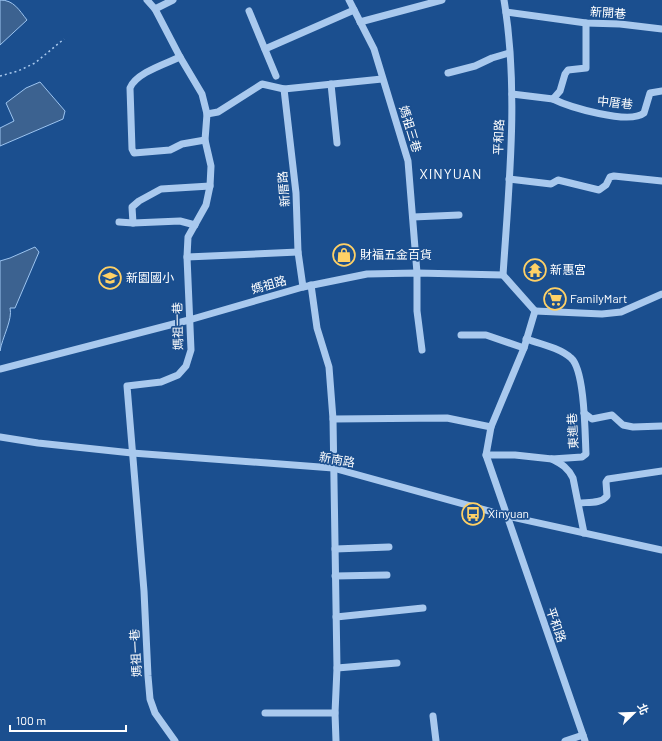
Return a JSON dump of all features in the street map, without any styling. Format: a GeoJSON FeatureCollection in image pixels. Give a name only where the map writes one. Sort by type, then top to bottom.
{"type":"FeatureCollection","features":[{"type":"Feature","properties":{"kind":"street","name":"媽祖一巷"},"geometry":{"type":"LineString","coordinates":[[147,0],[155,5],[180,57],[202,94],[208,114],[206,140],[211,166],[210,186],[206,205],[188,237],[186,257],[191,350],[186,366],[178,375],[161,382],[127,386],[144,591],[150,699],[155,713],[175,741]]}},
{"type":"Feature","properties":{"kind":"street"},"geometry":{"type":"LineString","coordinates":[[155,5],[173,0]]}},
{"type":"Feature","properties":{"kind":"street","name":"媽祖三巷"},"geometry":{"type":"LineString","coordinates":[[349,0],[374,48],[382,79],[408,161],[417,273],[417,311],[422,350]]}},
{"type":"Feature","properties":{"kind":"street"},"geometry":{"type":"LineString","coordinates":[[360,22],[442,0]]}},
{"type":"Feature","properties":{"kind":"street","name":"平和路"},"geometry":{"type":"LineString","coordinates":[[503,275],[509,179],[512,94],[504,0]]}},
{"type":"Feature","properties":{"kind":"street"},"geometry":{"type":"LineString","coordinates":[[265,48],[354,10]]}},
{"type":"Feature","properties":{"kind":"street"},"geometry":{"type":"LineString","coordinates":[[249,11],[276,76]]}},
{"type":"Feature","properties":{"kind":"street","name":"新開巷"},"geometry":{"type":"LineString","coordinates":[[506,12],[586,23],[620,24],[662,29]]}},
{"type":"Feature","properties":{"kind":"street"},"geometry":{"type":"LineString","coordinates":[[553,99],[560,91],[565,74],[568,70],[586,68],[587,66],[586,23]]}},
{"type":"Feature","properties":{"kind":"street"},"geometry":{"type":"LineString","coordinates":[[448,73],[475,66],[492,58],[509,53]]}},
{"type":"Feature","properties":{"kind":"street"},"geometry":{"type":"LineString","coordinates":[[180,57],[140,76],[132,83],[130,88],[132,148],[134,153],[170,150],[182,144],[206,140]]}},
{"type":"Feature","properties":{"kind":"street"},"geometry":{"type":"LineString","coordinates":[[208,114],[218,112],[262,84],[284,89],[382,79]]}},
{"type":"Feature","properties":{"kind":"street"},"geometry":{"type":"LineString","coordinates":[[330,84],[337,143]]}},
{"type":"Feature","properties":{"kind":"street","name":"新厝路"},"geometry":{"type":"LineString","coordinates":[[284,89],[296,193],[298,252],[303,287]]}},
{"type":"Feature","properties":{"kind":"street","name":"中厝巷"},"geometry":{"type":"LineString","coordinates":[[512,94],[553,99],[561,103],[599,114],[637,116],[644,113],[650,93],[662,91]]}},
{"type":"Feature","properties":{"kind":"street"},"geometry":{"type":"LineString","coordinates":[[509,179],[551,184],[558,180],[599,190],[606,185],[610,177],[662,181]]}},
{"type":"Feature","properties":{"kind":"street"},"geometry":{"type":"LineString","coordinates":[[133,222],[132,207],[139,201],[161,189],[210,186]]}},
{"type":"Feature","properties":{"kind":"street"},"geometry":{"type":"LineString","coordinates":[[413,217],[458,215]]}},
{"type":"Feature","properties":{"kind":"street"},"geometry":{"type":"LineString","coordinates":[[120,222],[180,221],[195,225]]}},
{"type":"Feature","properties":{"kind":"street"},"geometry":{"type":"LineString","coordinates":[[186,257],[298,252]]}},
{"type":"Feature","properties":{"kind":"street","name":"媽祖路"},"geometry":{"type":"LineString","coordinates":[[0,369],[189,320],[303,287],[367,274],[417,273],[503,275]]}},
{"type":"Feature","properties":{"kind":"street"},"geometry":{"type":"LineString","coordinates":[[503,275],[534,311],[602,314],[621,312],[662,294]]}},
{"type":"Feature","properties":{"kind":"street"},"geometry":{"type":"LineString","coordinates":[[311,285],[317,328],[329,367],[333,420],[337,668],[335,713],[336,741]]}},
{"type":"Feature","properties":{"kind":"street"},"geometry":{"type":"LineString","coordinates":[[486,455],[491,427],[524,348],[534,311]]}},
{"type":"Feature","properties":{"kind":"street"},"geometry":{"type":"LineString","coordinates":[[461,335],[486,335],[524,348]]}},
{"type":"Feature","properties":{"kind":"street","name":"東進巷"},"geometry":{"type":"LineString","coordinates":[[486,455],[515,454],[552,459],[582,456],[586,454],[582,386],[576,364],[573,359],[555,349],[526,339]]}},
{"type":"Feature","properties":{"kind":"street"},"geometry":{"type":"LineString","coordinates":[[584,413],[592,419],[612,415],[624,425],[633,427],[662,426]]}},
{"type":"Feature","properties":{"kind":"street"},"geometry":{"type":"LineString","coordinates":[[333,420],[447,418],[491,427]]}},
{"type":"Feature","properties":{"kind":"street","name":"新南路"},"geometry":{"type":"LineString","coordinates":[[0,437],[38,443],[132,452],[333,468],[507,516],[662,550]]}},
{"type":"Feature","properties":{"kind":"street","name":"平和路"},"geometry":{"type":"LineString","coordinates":[[486,455],[584,738]]}},
{"type":"Feature","properties":{"kind":"street"},"geometry":{"type":"LineString","coordinates":[[552,459],[563,464],[569,470],[573,478],[584,533]]}},
{"type":"Feature","properties":{"kind":"street"},"geometry":{"type":"LineString","coordinates":[[578,503],[600,501],[604,499],[607,496],[606,482],[608,479],[662,471]]}},
{"type":"Feature","properties":{"kind":"street"},"geometry":{"type":"LineString","coordinates":[[335,549],[389,547]]}},
{"type":"Feature","properties":{"kind":"street"},"geometry":{"type":"LineString","coordinates":[[335,576],[387,575]]}},
{"type":"Feature","properties":{"kind":"street"},"geometry":{"type":"LineString","coordinates":[[336,617],[423,608]]}},
{"type":"Feature","properties":{"kind":"street"},"geometry":{"type":"LineString","coordinates":[[337,668],[397,663]]}},
{"type":"Feature","properties":{"kind":"street"},"geometry":{"type":"LineString","coordinates":[[265,713],[335,713]]}},
{"type":"Feature","properties":{"kind":"street"},"geometry":{"type":"LineString","coordinates":[[433,716],[436,741]]}},
{"type":"Feature","properties":{"kind":"street"},"geometry":{"type":"LineString","coordinates":[[565,741],[584,738]]}},
{"type":"Feature","properties":{"kind":"path"},"geometry":{"type":"LineString","coordinates":[[0,76],[18,71],[35,63],[64,39]]}},
{"type":"Feature","properties":{"kind":"water"},"geometry":{"type":"Polygon","coordinates":[[[0,0],[5,0],[13,4],[19,9],[27,20],[0,45],[0,0]]]}},
{"type":"Feature","properties":{"kind":"water"},"geometry":{"type":"Polygon","coordinates":[[[40,82],[65,111],[63,119],[0,146],[0,128],[14,121],[6,103],[26,88],[40,82]]]}},
{"type":"Feature","properties":{"kind":"water"},"geometry":{"type":"Polygon","coordinates":[[[35,247],[39,252],[15,308],[10,308],[11,312],[9,323],[0,351],[0,261],[35,247]]]}},
{"type":"Feature","properties":{"kind":"place","name":"財福五金百貨"},"geometry":{"type":"Point","coordinates":[344,255]}},
{"type":"Feature","properties":{"kind":"place","name":"新惠宮"},"geometry":{"type":"Point","coordinates":[535,270]}},
{"type":"Feature","properties":{"kind":"place","name":"新園國小"},"geometry":{"type":"Point","coordinates":[110,278]}},
{"type":"Feature","properties":{"kind":"place","name":"FamilyMart"},"geometry":{"type":"Point","coordinates":[555,299]}},
{"type":"Feature","properties":{"kind":"place","name":"Xinyuan"},"geometry":{"type":"Point","coordinates":[473,514]}},
{"type":"Feature","properties":{"kind":"district","name":"XINYUAN"},"geometry":{"type":"Point","coordinates":[451,174]}}]}
